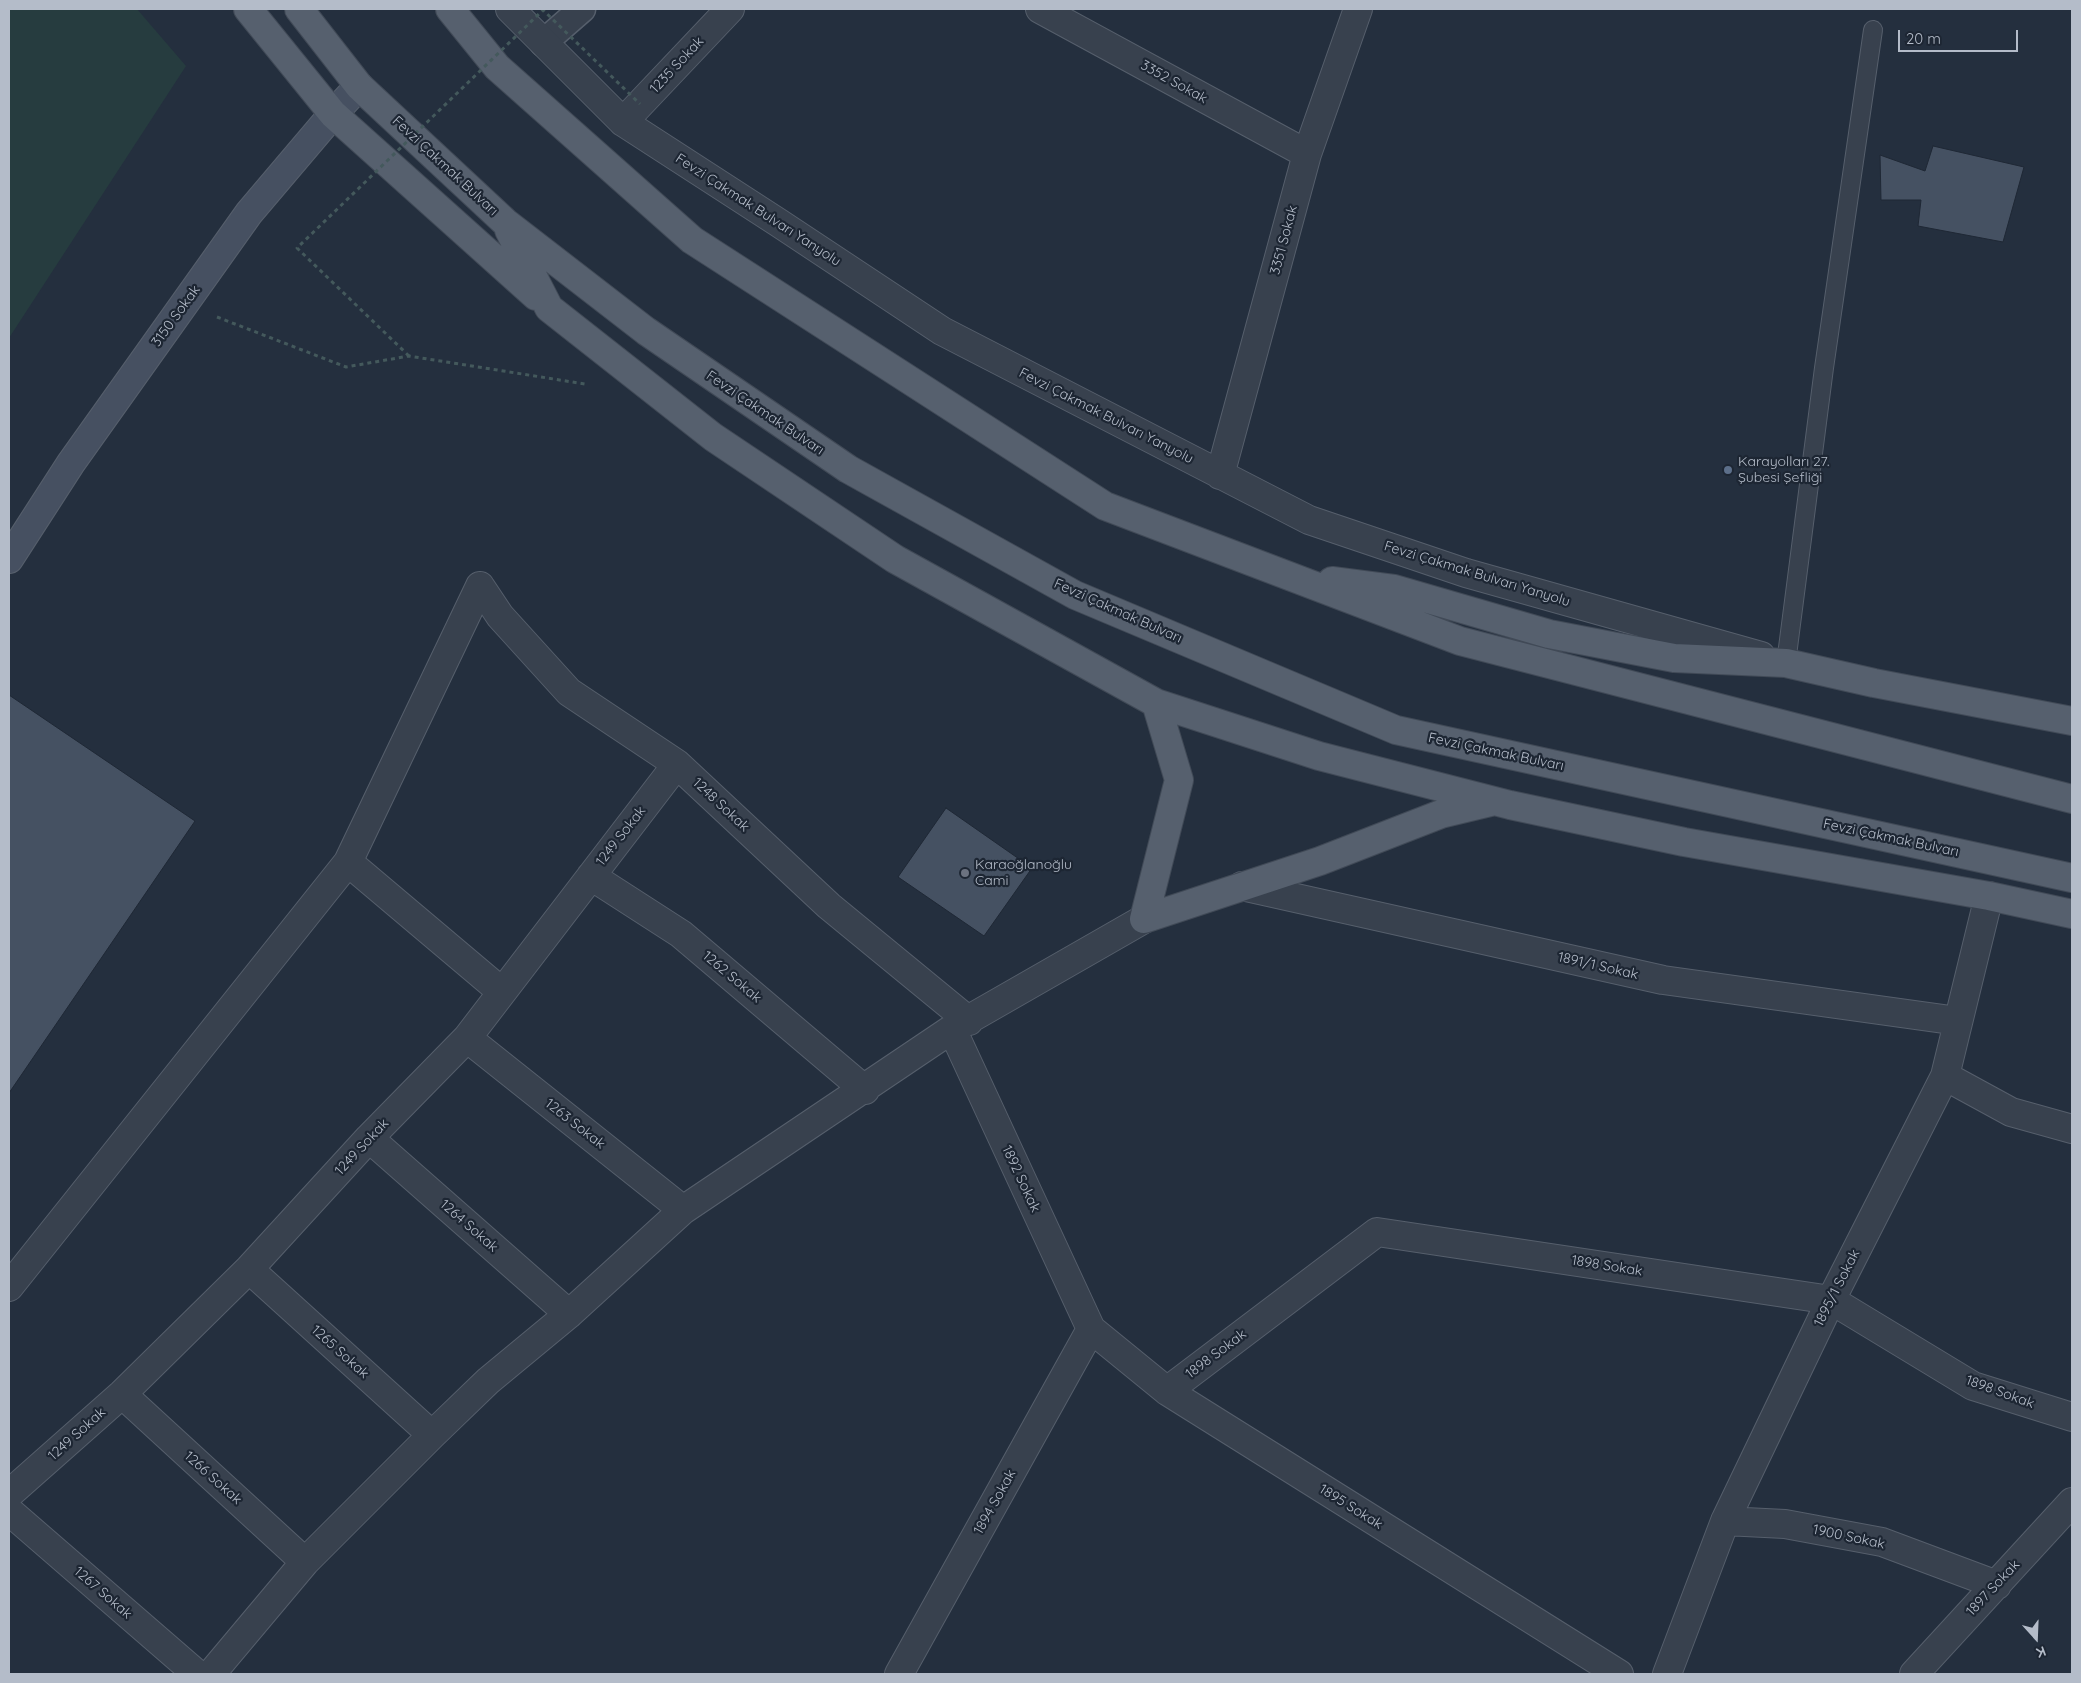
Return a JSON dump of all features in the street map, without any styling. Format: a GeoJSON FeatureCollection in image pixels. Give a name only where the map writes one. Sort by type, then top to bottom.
{"type":"FeatureCollection","features":[{"type":"Feature","properties":{"kind":"main road"},"geometry":{"type":"LineString","coordinates":[[248,9],[333,114],[549,308],[713,437],[895,559],[1156,703],[1319,756],[1494,801],[1684,842],[1989,896],[2072,914]]}},
{"type":"Feature","properties":{"kind":"main road","name":"Fevzi Çakmak Bulvarı"},"geometry":{"type":"LineString","coordinates":[[299,9],[359,86],[505,222],[646,331],[848,469],[1075,595],[1396,730],[2072,878]]}},
{"type":"Feature","properties":{"kind":"main road"},"geometry":{"type":"LineString","coordinates":[[450,9],[498,66],[692,240],[1105,506],[1460,641],[2072,799]]}},
{"type":"Feature","properties":{"kind":"main road","name":"3150 Sokak"},"geometry":{"type":"LineString","coordinates":[[9,559],[70,463],[249,213],[359,86]]}},
{"type":"Feature","properties":{"kind":"main road"},"geometry":{"type":"LineString","coordinates":[[505,222],[549,308]]}},
{"type":"Feature","properties":{"kind":"main road"},"geometry":{"type":"LineString","coordinates":[[1284,574],[1394,589],[1549,634],[1674,658],[1786,663],[2072,721]]}},
{"type":"Feature","properties":{"kind":"main road"},"geometry":{"type":"LineString","coordinates":[[1144,919],[1178,780],[1156,703]]}},
{"type":"Feature","properties":{"kind":"main road"},"geometry":{"type":"LineString","coordinates":[[1144,919],[1320,861],[1441,814],[1494,801]]}},
{"type":"Feature","properties":{"kind":"street","name":"Fevzi Çakmak Bulvarı Yanyolu"},"geometry":{"type":"LineString","coordinates":[[510,9],[543,43],[631,113],[779,223],[942,332],[1220,475],[1309,520],[1466,573],[1680,635],[1786,663]]}},
{"type":"Feature","properties":{"kind":"street"},"geometry":{"type":"LineString","coordinates":[[543,43],[582,9]]}},
{"type":"Feature","properties":{"kind":"street","name":"1235 Sokak"},"geometry":{"type":"LineString","coordinates":[[631,113],[730,9]]}},
{"type":"Feature","properties":{"kind":"street","name":"3352 Sokak"},"geometry":{"type":"LineString","coordinates":[[1040,9],[1307,154]]}},
{"type":"Feature","properties":{"kind":"street","name":"3351 Sokak"},"geometry":{"type":"LineString","coordinates":[[1220,475],[1307,154],[1358,9]]}},
{"type":"Feature","properties":{"kind":"street","name":"1248 Sokak"},"geometry":{"type":"LineString","coordinates":[[348,862],[480,586],[500,616],[569,692],[677,764],[960,1025]]}},
{"type":"Feature","properties":{"kind":"street","name":"1249 Sokak"},"geometry":{"type":"LineString","coordinates":[[9,1494],[122,1394],[249,1269],[369,1138],[466,1038],[677,764]]}},
{"type":"Feature","properties":{"kind":"street"},"geometry":{"type":"LineString","coordinates":[[9,1287],[348,862],[502,992]]}},
{"type":"Feature","properties":{"kind":"street","name":"1262 Sokak"},"geometry":{"type":"LineString","coordinates":[[591,876],[681,934],[865,1090]]}},
{"type":"Feature","properties":{"kind":"street","name":"1891/1 Sokak"},"geometry":{"type":"LineString","coordinates":[[1242,886],[1663,980],[1958,1021]]}},
{"type":"Feature","properties":{"kind":"street","name":"1895/1 Sokak"},"geometry":{"type":"LineString","coordinates":[[1667,1674],[1725,1521],[1831,1300],[1945,1076],[1989,896]]}},
{"type":"Feature","properties":{"kind":"street"},"geometry":{"type":"LineString","coordinates":[[211,1674],[306,1562],[432,1434],[488,1381],[569,1314],[683,1210],[960,1025],[1144,919]]}},
{"type":"Feature","properties":{"kind":"street","name":"1892 Sokak"},"geometry":{"type":"LineString","coordinates":[[960,1025],[1091,1329]]}},
{"type":"Feature","properties":{"kind":"street","name":"1263 Sokak"},"geometry":{"type":"LineString","coordinates":[[466,1038],[683,1210]]}},
{"type":"Feature","properties":{"kind":"street"},"geometry":{"type":"LineString","coordinates":[[1945,1076],[2011,1112],[2072,1129]]}},
{"type":"Feature","properties":{"kind":"street","name":"1264 Sokak"},"geometry":{"type":"LineString","coordinates":[[369,1138],[569,1314]]}},
{"type":"Feature","properties":{"kind":"street","name":"1898 Sokak"},"geometry":{"type":"LineString","coordinates":[[1167,1391],[1377,1232],[1831,1300],[1973,1386],[2072,1417]]}},
{"type":"Feature","properties":{"kind":"street","name":"1265 Sokak"},"geometry":{"type":"LineString","coordinates":[[249,1269],[432,1434]]}},
{"type":"Feature","properties":{"kind":"street","name":"1895 Sokak"},"geometry":{"type":"LineString","coordinates":[[1091,1329],[1167,1391],[1619,1674]]}},
{"type":"Feature","properties":{"kind":"street","name":"1894 Sokak"},"geometry":{"type":"LineString","coordinates":[[899,1674],[1091,1329]]}},
{"type":"Feature","properties":{"kind":"street","name":"1266 Sokak"},"geometry":{"type":"LineString","coordinates":[[122,1394],[306,1562]]}},
{"type":"Feature","properties":{"kind":"street","name":"1897 Sokak"},"geometry":{"type":"LineString","coordinates":[[1914,1674],[2072,1502]]}},
{"type":"Feature","properties":{"kind":"street","name":"1267 Sokak"},"geometry":{"type":"LineString","coordinates":[[9,1511],[197,1674]]}},
{"type":"Feature","properties":{"kind":"street","name":"1900 Sokak"},"geometry":{"type":"LineString","coordinates":[[1725,1521],[1785,1524],[1882,1542],[1997,1585]]}},
{"type":"Feature","properties":{"kind":"lane"},"geometry":{"type":"LineString","coordinates":[[1786,663],[1824,368],[1873,30]]}},
{"type":"Feature","properties":{"kind":"path"},"geometry":{"type":"LineString","coordinates":[[409,356],[297,248],[543,10],[631,113]]}},
{"type":"Feature","properties":{"kind":"path"},"geometry":{"type":"LineString","coordinates":[[184,304],[346,367],[409,356],[592,385]]}},
{"type":"Feature","properties":{"kind":"green space"},"geometry":{"type":"Polygon","coordinates":[[[9,9],[137,9],[186,66],[9,338],[9,9]]]}},
{"type":"Feature","properties":{"kind":"building"},"geometry":{"type":"Polygon","coordinates":[[[1933,146],[2024,167],[2003,242],[1918,226],[1921,200],[1881,200],[1880,155],[1925,171],[1933,146]]]}},
{"type":"Feature","properties":{"kind":"building"},"geometry":{"type":"Polygon","coordinates":[[[9,695],[195,821],[9,1093],[9,695]]]}},
{"type":"Feature","properties":{"kind":"building","name":"Karaoğlanoğlu Cami"},"geometry":{"type":"Polygon","coordinates":[[[946,808],[1032,868],[984,936],[898,877],[946,808]]]}},
{"type":"Feature","properties":{"kind":"place","name":"Karayolları 27. Şubesi Şefliği"},"geometry":{"type":"Point","coordinates":[1728,470]}},
{"type":"Feature","properties":{"kind":"place","name":"Karaoğlanoğlu Cami"},"geometry":{"type":"Point","coordinates":[965,873]}}]}
